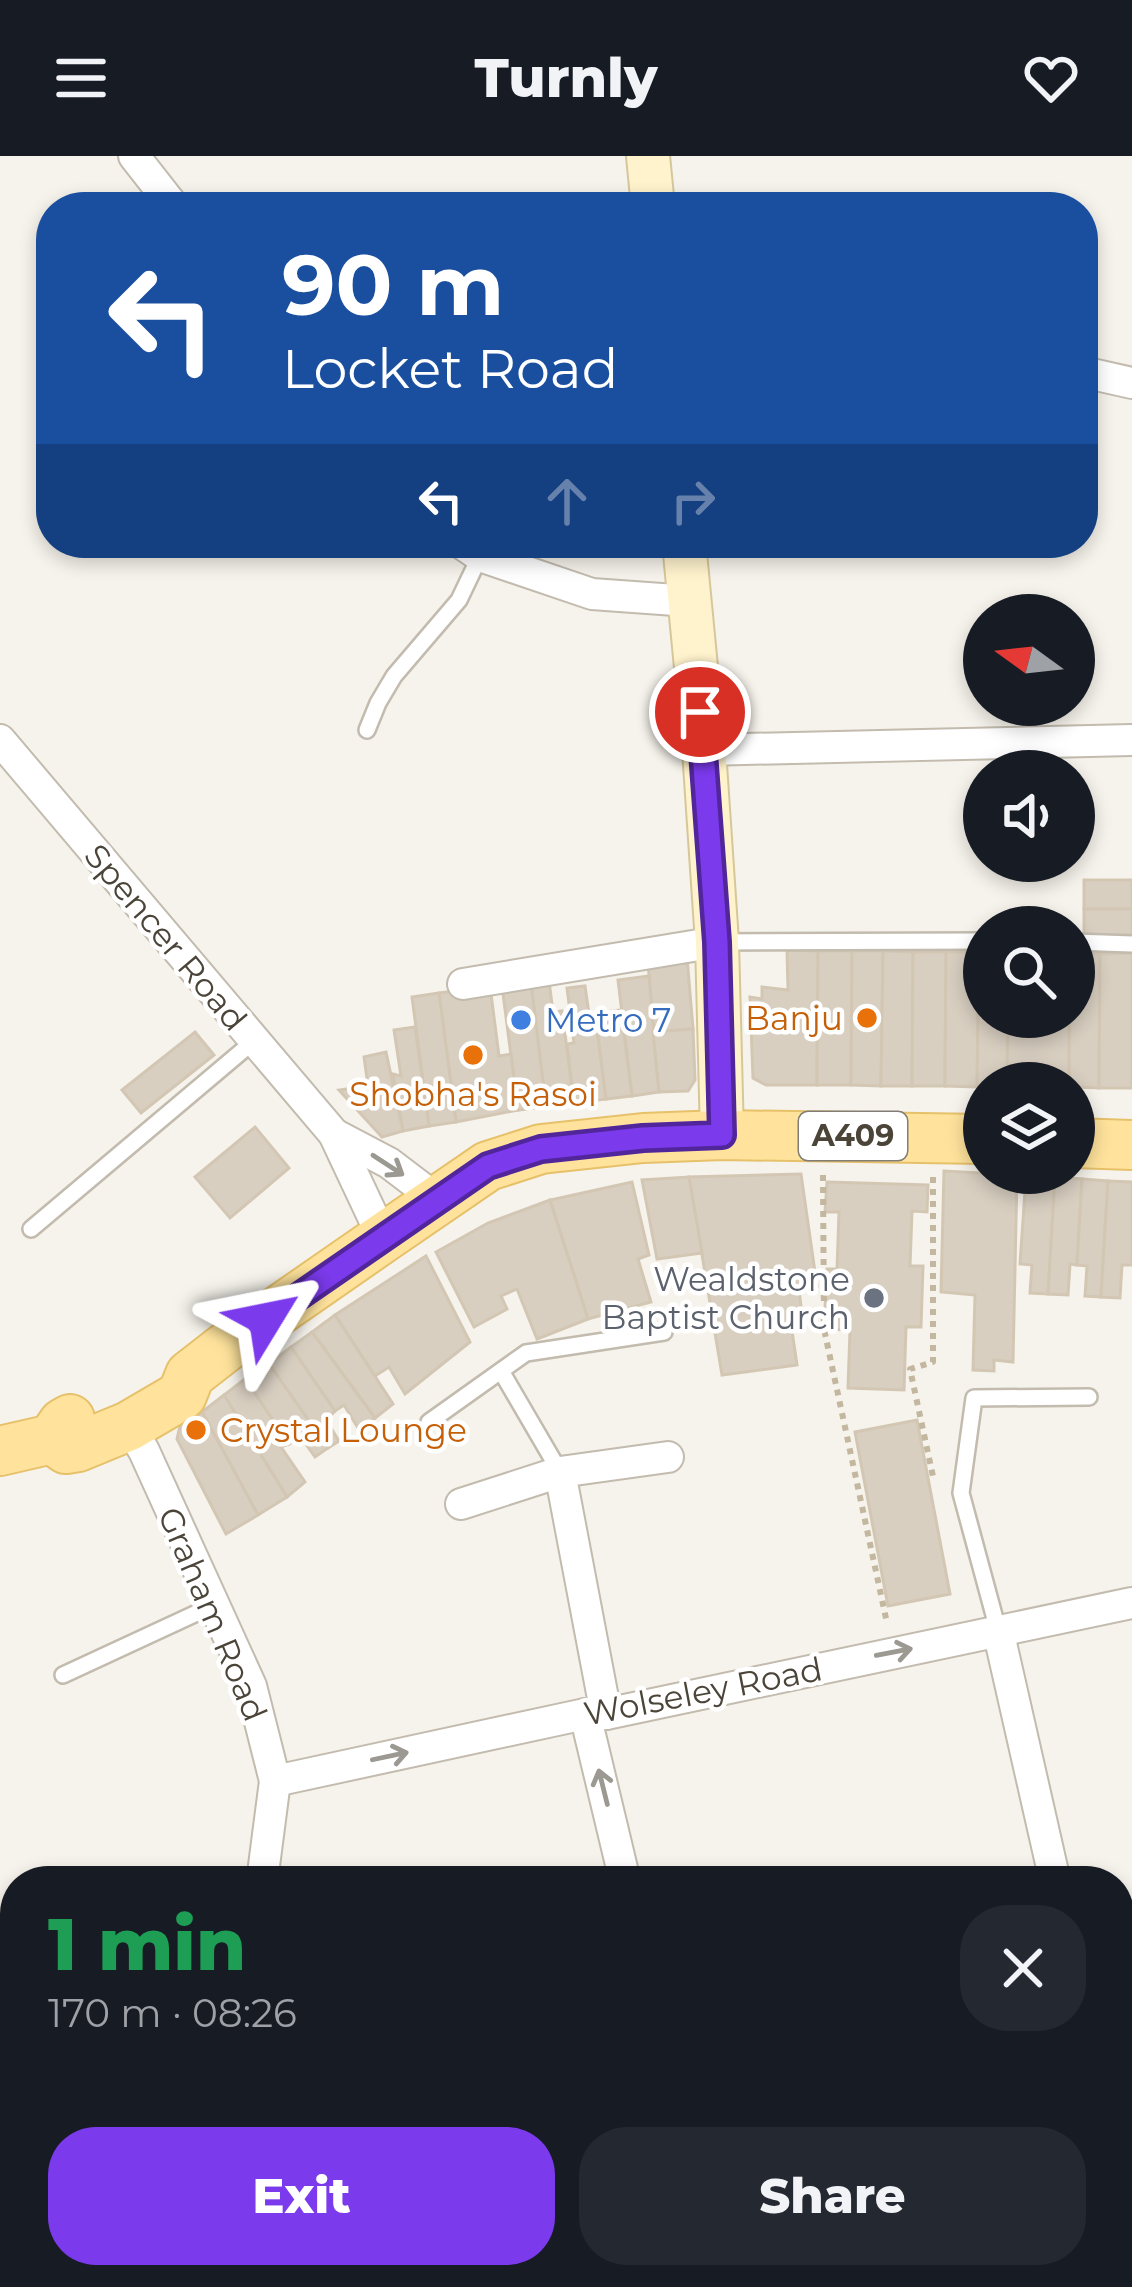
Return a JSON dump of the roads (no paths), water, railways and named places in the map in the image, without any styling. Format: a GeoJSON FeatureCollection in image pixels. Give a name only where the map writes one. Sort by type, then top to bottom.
{"type":"FeatureCollection","features":[{"type":"Feature","properties":{"kind":"main road","name":"A409"},"geometry":{"type":"LineString","coordinates":[[0,1451],[52,1439],[72,1449],[129,1426],[182,1395],[190,1375],[226,1347],[488,1166],[541,1149],[643,1138],[963,1138]]}},
{"type":"Feature","properties":{"kind":"main road"},"geometry":{"type":"LineString","coordinates":[[1095,1144],[1132,1145]]}},
{"type":"Feature","properties":{"kind":"main road"},"geometry":{"type":"LineString","coordinates":[[52,1439],[63,1423],[168,1372],[190,1375]]}},
{"type":"Feature","properties":{"kind":"street"},"geometry":{"type":"LineString","coordinates":[[134,156],[162,192]]}},
{"type":"Feature","properties":{"kind":"street"},"geometry":{"type":"LineString","coordinates":[[649,156],[652,192]]}},
{"type":"Feature","properties":{"kind":"street"},"geometry":{"type":"LineString","coordinates":[[1098,375],[1132,382]]}},
{"type":"Feature","properties":{"kind":"street"},"geometry":{"type":"LineString","coordinates":[[493,558],[592,594],[689,601]]}},
{"type":"Feature","properties":{"kind":"street"},"geometry":{"type":"LineString","coordinates":[[685,558],[717,942],[722,1135]]}},
{"type":"Feature","properties":{"kind":"street","name":"Spencer Road"},"geometry":{"type":"LineString","coordinates":[[0,740],[334,1134],[383,1238]]}},
{"type":"Feature","properties":{"kind":"street"},"geometry":{"type":"LineString","coordinates":[[704,750],[1132,740]]}},
{"type":"Feature","properties":{"kind":"street"},"geometry":{"type":"LineString","coordinates":[[463,984],[717,942]]}},
{"type":"Feature","properties":{"kind":"street","name":"Spencer Road"},"geometry":{"type":"LineString","coordinates":[[334,1134],[389,1163],[439,1201]]}},
{"type":"Feature","properties":{"kind":"street","name":"Graham Road"},"geometry":{"type":"LineString","coordinates":[[129,1426],[251,1687],[275,1781],[264,1866]]}},
{"type":"Feature","properties":{"kind":"street"},"geometry":{"type":"LineString","coordinates":[[461,1504],[560,1472],[668,1457]]}},
{"type":"Feature","properties":{"kind":"street"},"geometry":{"type":"LineString","coordinates":[[560,1472],[622,1866]]}},
{"type":"Feature","properties":{"kind":"street","name":"Wolseley Road"},"geometry":{"type":"LineString","coordinates":[[275,1781],[1132,1603]]}},
{"type":"Feature","properties":{"kind":"street"},"geometry":{"type":"LineString","coordinates":[[998,1630],[1051,1866]]}},
{"type":"Feature","properties":{"kind":"lane"},"geometry":{"type":"LineString","coordinates":[[368,730],[394,676],[459,600],[469,558]]}},
{"type":"Feature","properties":{"kind":"lane"},"geometry":{"type":"LineString","coordinates":[[717,942],[963,941]]}},
{"type":"Feature","properties":{"kind":"lane"},"geometry":{"type":"LineString","coordinates":[[1095,943],[1132,944]]}},
{"type":"Feature","properties":{"kind":"lane"},"geometry":{"type":"LineString","coordinates":[[32,1229],[254,1041]]}},
{"type":"Feature","properties":{"kind":"lane"},"geometry":{"type":"LineString","coordinates":[[429,1422],[526,1353],[664,1332]]}},
{"type":"Feature","properties":{"kind":"lane"},"geometry":{"type":"LineString","coordinates":[[501,1371],[560,1472]]}},
{"type":"Feature","properties":{"kind":"lane"},"geometry":{"type":"LineString","coordinates":[[998,1630],[962,1492],[974,1398],[1089,1397]]}},
{"type":"Feature","properties":{"kind":"lane"},"geometry":{"type":"LineString","coordinates":[[63,1676],[214,1605]]}},
{"type":"Feature","properties":{"kind":"place","name":"Banju"},"geometry":{"type":"Point","coordinates":[867,1018]}},
{"type":"Feature","properties":{"kind":"place","name":"Metro 7"},"geometry":{"type":"Point","coordinates":[521,1020]}},
{"type":"Feature","properties":{"kind":"place","name":"Shobha's Rasoi"},"geometry":{"type":"Point","coordinates":[473,1055]}},
{"type":"Feature","properties":{"kind":"place","name":"Wealdstone Baptist Church"},"geometry":{"type":"Point","coordinates":[874,1298]}},
{"type":"Feature","properties":{"kind":"place","name":"Crystal Lounge"},"geometry":{"type":"Point","coordinates":[196,1430]}}]}
